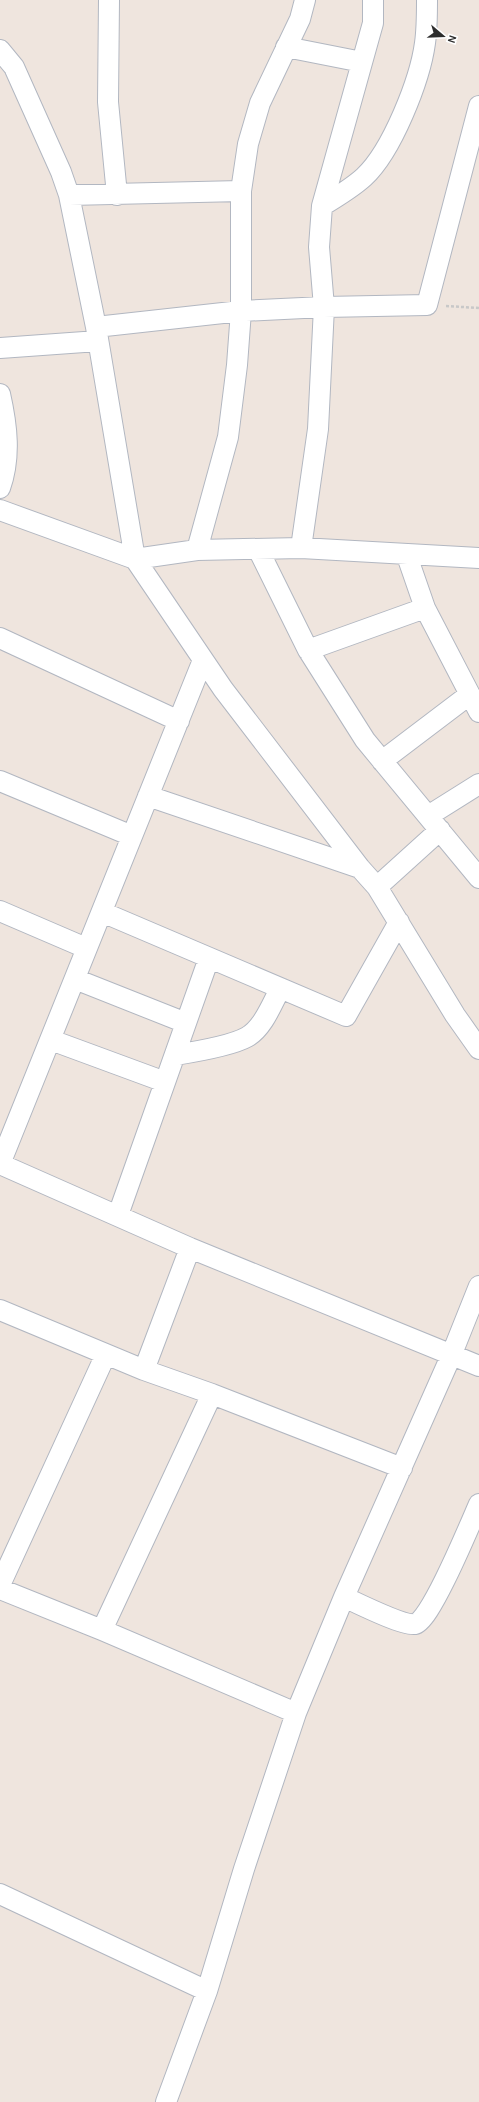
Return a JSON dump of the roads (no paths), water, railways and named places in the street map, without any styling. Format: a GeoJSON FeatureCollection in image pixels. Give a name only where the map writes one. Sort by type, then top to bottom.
{"type":"FeatureCollection","features":[{"type":"Feature","properties":{"kind":"street"},"geometry":{"type":"LineString","coordinates":[[109,0],[108,102],[117,195]]}},
{"type":"Feature","properties":{"kind":"street"},"geometry":{"type":"LineString","coordinates":[[197,550],[228,437],[238,366],[241,311],[241,191],[248,144],[260,103],[300,19],[305,0]]}},
{"type":"Feature","properties":{"kind":"street"},"geometry":{"type":"LineString","coordinates":[[302,548],[318,429],[324,306],[319,247],[322,206],[373,22],[373,0]]}},
{"type":"Feature","properties":{"kind":"street"},"geometry":{"type":"LineString","coordinates":[[322,206],[343,194],[365,176],[383,154],[415,85],[425,43],[428,0]]}},
{"type":"Feature","properties":{"kind":"street"},"geometry":{"type":"LineString","coordinates":[[286,47],[362,62]]}},
{"type":"Feature","properties":{"kind":"street"},"geometry":{"type":"LineString","coordinates":[[0,50],[7,73],[61,172],[69,195],[97,334],[135,559],[203,660],[360,868],[377,887],[455,1015],[479,1049]]}},
{"type":"Feature","properties":{"kind":"street"},"geometry":{"type":"LineString","coordinates":[[0,348],[241,311],[324,306],[427,305],[479,106]]}},
{"type":"Feature","properties":{"kind":"street"},"geometry":{"type":"LineString","coordinates":[[69,195],[241,191]]}},
{"type":"Feature","properties":{"kind":"street"},"geometry":{"type":"LineString","coordinates":[[0,394],[7,421],[6,470],[0,488]]}},
{"type":"Feature","properties":{"kind":"street"},"geometry":{"type":"LineString","coordinates":[[0,510],[135,559],[197,550],[302,548],[407,556],[479,558]]}},
{"type":"Feature","properties":{"kind":"street"},"geometry":{"type":"LineString","coordinates":[[258,549],[308,650],[365,740],[479,878]]}},
{"type":"Feature","properties":{"kind":"street"},"geometry":{"type":"LineString","coordinates":[[407,556],[425,608],[479,712]]}},
{"type":"Feature","properties":{"kind":"street"},"geometry":{"type":"LineString","coordinates":[[308,650],[425,608]]}},
{"type":"Feature","properties":{"kind":"street"},"geometry":{"type":"LineString","coordinates":[[0,638],[179,721]]}},
{"type":"Feature","properties":{"kind":"street"},"geometry":{"type":"LineString","coordinates":[[203,660],[0,1164],[190,1248],[450,1356],[479,1366]]}},
{"type":"Feature","properties":{"kind":"street"},"geometry":{"type":"LineString","coordinates":[[382,761],[469,695]]}},
{"type":"Feature","properties":{"kind":"street"},"geometry":{"type":"LineString","coordinates":[[0,781],[132,836]]}},
{"type":"Feature","properties":{"kind":"street"},"geometry":{"type":"LineString","coordinates":[[377,887],[434,823],[479,784]]}},
{"type":"Feature","properties":{"kind":"street"},"geometry":{"type":"LineString","coordinates":[[148,796],[360,868]]}},
{"type":"Feature","properties":{"kind":"street"},"geometry":{"type":"LineString","coordinates":[[0,911],[86,948]]}},
{"type":"Feature","properties":{"kind":"street"},"geometry":{"type":"LineString","coordinates":[[102,912],[346,1016],[399,922]]}},
{"type":"Feature","properties":{"kind":"street"},"geometry":{"type":"LineString","coordinates":[[118,1215],[209,958]]}},
{"type":"Feature","properties":{"kind":"street"},"geometry":{"type":"LineString","coordinates":[[75,978],[186,1023]]}},
{"type":"Feature","properties":{"kind":"street"},"geometry":{"type":"LineString","coordinates":[[174,1055],[211,1048],[248,1037],[262,1023],[280,989]]}},
{"type":"Feature","properties":{"kind":"street"},"geometry":{"type":"LineString","coordinates":[[51,1040],[165,1082]]}},
{"type":"Feature","properties":{"kind":"street"},"geometry":{"type":"LineString","coordinates":[[144,1370],[190,1248]]}},
{"type":"Feature","properties":{"kind":"street"},"geometry":{"type":"LineString","coordinates":[[166,2102],[207,1991],[244,1869],[296,1713],[344,1597],[402,1468],[479,1286]]}},
{"type":"Feature","properties":{"kind":"street"},"geometry":{"type":"LineString","coordinates":[[0,1310],[144,1370],[212,1394],[402,1468]]}},
{"type":"Feature","properties":{"kind":"street"},"geometry":{"type":"LineString","coordinates":[[0,1585],[106,1354]]}},
{"type":"Feature","properties":{"kind":"street"},"geometry":{"type":"LineString","coordinates":[[102,1630],[212,1394]]}},
{"type":"Feature","properties":{"kind":"street"},"geometry":{"type":"LineString","coordinates":[[344,1597],[404,1622],[415,1624],[419,1622],[432,1607],[479,1504]]}},
{"type":"Feature","properties":{"kind":"street"},"geometry":{"type":"LineString","coordinates":[[0,1589],[102,1630],[296,1713]]}},
{"type":"Feature","properties":{"kind":"street"},"geometry":{"type":"LineString","coordinates":[[0,1894],[207,1991]]}}]}
